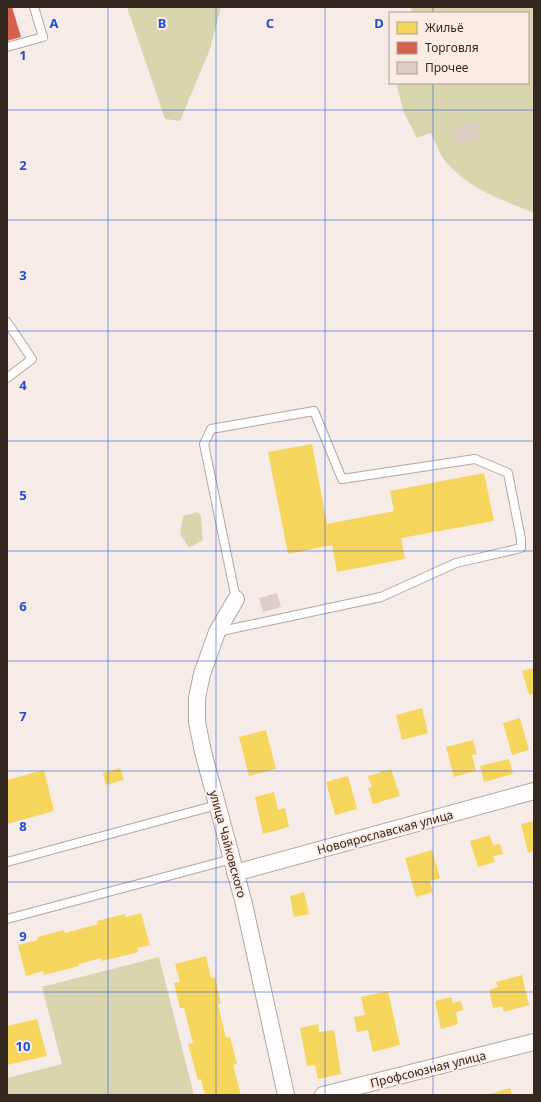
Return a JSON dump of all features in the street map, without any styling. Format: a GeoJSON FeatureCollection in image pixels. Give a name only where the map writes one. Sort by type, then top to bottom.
{"type":"FeatureCollection","features":[{"type":"Feature","properties":{"kind":"street","name":"улица Чайковского"},"geometry":{"type":"LineString","coordinates":[[236,599],[217,632],[202,674],[197,698],[199,730],[203,752],[244,904],[286,1095]]}},
{"type":"Feature","properties":{"kind":"street","name":"Новоярославская улица"},"geometry":{"type":"LineString","coordinates":[[234,866],[534,791]]}},
{"type":"Feature","properties":{"kind":"street","name":"Профсоюзная улица"},"geometry":{"type":"LineString","coordinates":[[323,1095],[534,1042]]}},
{"type":"Feature","properties":{"kind":"lane"},"geometry":{"type":"LineString","coordinates":[[7,48],[43,37],[34,7]]}},
{"type":"Feature","properties":{"kind":"lane"},"geometry":{"type":"LineString","coordinates":[[7,322],[32,359],[7,378]]}},
{"type":"Feature","properties":{"kind":"lane"},"geometry":{"type":"LineString","coordinates":[[217,632],[381,597],[456,562],[521,548],[521,539],[508,473],[475,459],[342,479],[314,411],[211,429],[204,444],[236,599]]}},
{"type":"Feature","properties":{"kind":"lane"},"geometry":{"type":"LineString","coordinates":[[7,862],[217,805]]}},
{"type":"Feature","properties":{"kind":"lane"},"geometry":{"type":"LineString","coordinates":[[7,919],[234,866]]}},
{"type":"Feature","properties":{"kind":"shaded area"},"geometry":{"type":"Polygon","coordinates":[[[127,7],[221,7],[210,49],[180,121],[165,119],[127,7]]]}},
{"type":"Feature","properties":{"kind":"shaded area"},"geometry":{"type":"Polygon","coordinates":[[[412,7],[534,7],[534,213],[484,192],[462,177],[443,158],[431,133],[417,138],[404,113],[397,86],[398,84],[529,84],[529,12],[410,12],[412,7]]]}},
{"type":"Feature","properties":{"kind":"shaded area"},"geometry":{"type":"Polygon","coordinates":[[[198,512],[201,516],[203,540],[189,548],[180,534],[183,516],[198,512]]]}},
{"type":"Feature","properties":{"kind":"shaded area"},"geometry":{"type":"Polygon","coordinates":[[[159,957],[194,1095],[7,1095],[7,1078],[62,1064],[42,987],[159,957]]]}},
{"type":"Feature","properties":{"kind":"building: Жильё"},"geometry":{"type":"Polygon","coordinates":[[[312,444],[327,524],[394,511],[390,491],[484,473],[494,521],[401,538],[405,559],[337,572],[332,545],[288,554],[268,452],[312,444]]]}},
{"type":"Feature","properties":{"kind":"building: Жильё"},"geometry":{"type":"Polygon","coordinates":[[[534,668],[534,694],[529,695],[522,671],[534,668]]]}},
{"type":"Feature","properties":{"kind":"building: Жильё"},"geometry":{"type":"Polygon","coordinates":[[[422,708],[428,733],[402,740],[396,715],[422,708]]]}},
{"type":"Feature","properties":{"kind":"building: Жильё"},"geometry":{"type":"Polygon","coordinates":[[[520,718],[529,750],[512,755],[503,723],[520,718]]]}},
{"type":"Feature","properties":{"kind":"building: Жильё"},"geometry":{"type":"Polygon","coordinates":[[[266,730],[276,769],[249,776],[239,737],[266,730]]]}},
{"type":"Feature","properties":{"kind":"building: Жильё"},"geometry":{"type":"Polygon","coordinates":[[[473,740],[477,754],[472,755],[476,771],[454,777],[446,747],[473,740]]]}},
{"type":"Feature","properties":{"kind":"building: Жильё"},"geometry":{"type":"Polygon","coordinates":[[[509,759],[513,774],[484,782],[480,766],[509,759]]]}},
{"type":"Feature","properties":{"kind":"building: Жильё"},"geometry":{"type":"Polygon","coordinates":[[[120,768],[124,780],[106,785],[103,773],[120,768]]]}},
{"type":"Feature","properties":{"kind":"building: Жильё"},"geometry":{"type":"Polygon","coordinates":[[[391,769],[400,796],[373,804],[368,788],[372,787],[368,776],[391,769]]]}},
{"type":"Feature","properties":{"kind":"building: Жильё"},"geometry":{"type":"Polygon","coordinates":[[[44,770],[54,811],[7,824],[7,780],[44,770]]]}},
{"type":"Feature","properties":{"kind":"building: Жильё"},"geometry":{"type":"Polygon","coordinates":[[[348,776],[357,809],[335,815],[326,782],[348,776]]]}},
{"type":"Feature","properties":{"kind":"building: Жильё"},"geometry":{"type":"Polygon","coordinates":[[[274,792],[278,810],[285,808],[289,827],[263,834],[255,797],[274,792]]]}},
{"type":"Feature","properties":{"kind":"building: Жильё"},"geometry":{"type":"Polygon","coordinates":[[[534,821],[534,851],[528,853],[521,824],[534,821]]]}},
{"type":"Feature","properties":{"kind":"building: Жильё"},"geometry":{"type":"Polygon","coordinates":[[[490,835],[493,845],[500,844],[503,854],[493,856],[495,862],[478,867],[470,841],[490,835]]]}},
{"type":"Feature","properties":{"kind":"building: Жильё"},"geometry":{"type":"Polygon","coordinates":[[[432,850],[440,878],[430,881],[433,892],[416,897],[405,858],[432,850]]]}},
{"type":"Feature","properties":{"kind":"building: Жильё"},"geometry":{"type":"Polygon","coordinates":[[[304,892],[309,914],[294,917],[290,896],[304,892]]]}},
{"type":"Feature","properties":{"kind":"building: Жильё"},"geometry":{"type":"Polygon","coordinates":[[[141,913],[150,945],[137,948],[139,952],[102,961],[101,958],[79,964],[79,966],[44,975],[43,971],[26,976],[18,945],[38,940],[37,937],[64,930],[65,933],[98,924],[97,921],[125,914],[126,917],[141,913]]]}},
{"type":"Feature","properties":{"kind":"building: Жильё"},"geometry":{"type":"Polygon","coordinates":[[[206,956],[211,978],[215,977],[221,1004],[218,1004],[226,1038],[230,1037],[237,1064],[233,1065],[241,1095],[205,1095],[201,1079],[198,1080],[188,1044],[193,1043],[184,1008],[180,1008],[174,983],[180,982],[175,964],[206,956]]]}},
{"type":"Feature","properties":{"kind":"building: Жильё"},"geometry":{"type":"Polygon","coordinates":[[[522,975],[529,1005],[504,1012],[502,1006],[493,1008],[489,990],[498,987],[496,982],[522,975]]]}},
{"type":"Feature","properties":{"kind":"building: Жильё"},"geometry":{"type":"Polygon","coordinates":[[[388,991],[400,1045],[373,1052],[368,1030],[357,1032],[354,1017],[365,1015],[361,997],[388,991]]]}},
{"type":"Feature","properties":{"kind":"building: Жильё"},"geometry":{"type":"Polygon","coordinates":[[[451,997],[453,1003],[461,1001],[463,1010],[456,1012],[458,1024],[441,1029],[435,1001],[451,997]]]}},
{"type":"Feature","properties":{"kind":"building: Жильё"},"geometry":{"type":"Polygon","coordinates":[[[37,1019],[47,1056],[7,1065],[7,1026],[37,1019]]]}},
{"type":"Feature","properties":{"kind":"building: Жильё"},"geometry":{"type":"Polygon","coordinates":[[[318,1024],[319,1032],[334,1030],[341,1074],[318,1079],[315,1065],[307,1066],[300,1028],[318,1024]]]}},
{"type":"Feature","properties":{"kind":"building: Жильё"},"geometry":{"type":"Polygon","coordinates":[[[510,1088],[512,1095],[486,1095],[510,1088]]]}},
{"type":"Feature","properties":{"kind":"building: Торговля"},"geometry":{"type":"Polygon","coordinates":[[[7,7],[12,7],[21,37],[7,41],[7,7]]]}},
{"type":"Feature","properties":{"kind":"building: Прочее"},"geometry":{"type":"Polygon","coordinates":[[[475,121],[479,139],[458,144],[454,127],[475,121]]]}},
{"type":"Feature","properties":{"kind":"building: Прочее"},"geometry":{"type":"Polygon","coordinates":[[[277,593],[281,607],[263,612],[259,598],[277,593]]]}}]}
